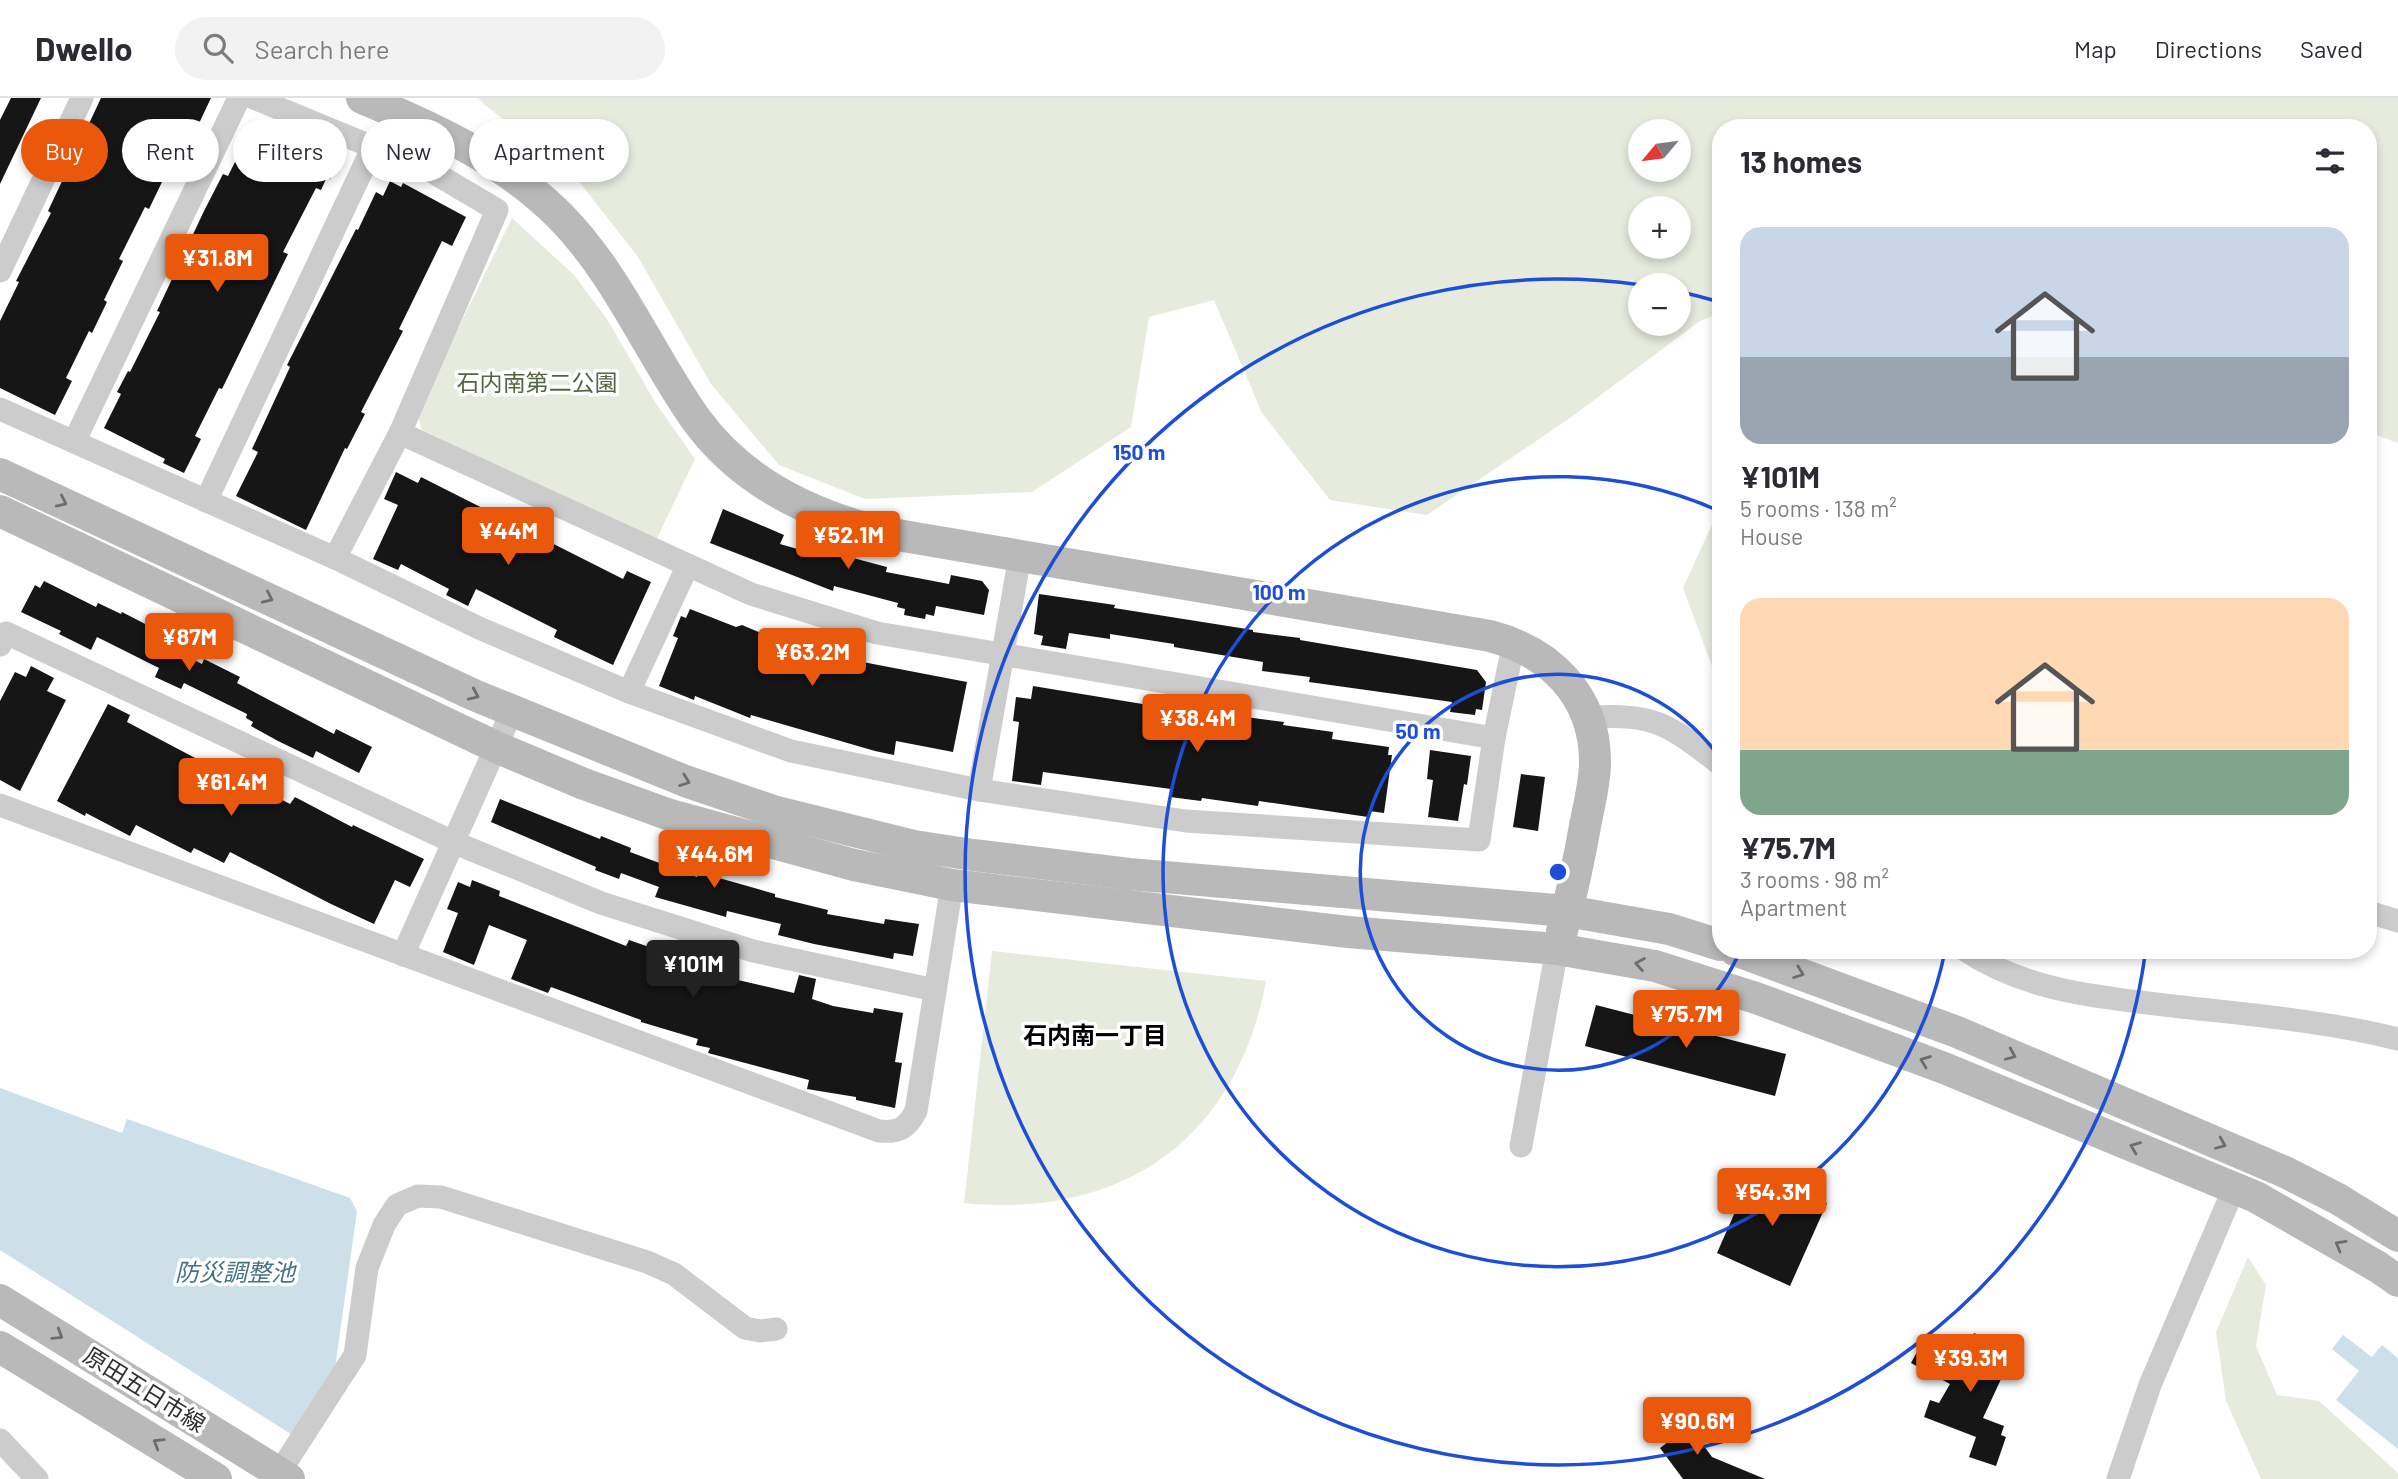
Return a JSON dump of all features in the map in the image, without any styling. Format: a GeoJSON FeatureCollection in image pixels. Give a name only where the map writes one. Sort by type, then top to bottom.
{"type":"FeatureCollection","features":[{"type":"Feature","properties":{"kind":"street"},"geometry":{"type":"LineString","coordinates":[[0,271],[82,98]]}},
{"type":"Feature","properties":{"kind":"street"},"geometry":{"type":"LineString","coordinates":[[74,442],[239,98]]}},
{"type":"Feature","properties":{"kind":"street"},"geometry":{"type":"LineString","coordinates":[[254,98],[361,142]]}},
{"type":"Feature","properties":{"kind":"street"},"geometry":{"type":"LineString","coordinates":[[362,98],[420,122],[470,147],[517,179],[560,216],[597,258],[628,305],[676,390],[697,420],[721,448],[758,480],[810,510],[880,532],[1490,636],[1514,642],[1550,663],[1566,679],[1578,698],[1587,718],[1595,762],[1593,784],[1557,949],[1521,1146]]}},
{"type":"Feature","properties":{"kind":"street"},"geometry":{"type":"LineString","coordinates":[[206,501],[361,172]]}},
{"type":"Feature","properties":{"kind":"street"},"geometry":{"type":"LineString","coordinates":[[335,558],[400,433],[497,210],[450,182]]}},
{"type":"Feature","properties":{"kind":"street"},"geometry":{"type":"LineString","coordinates":[[0,410],[335,558],[479,628],[629,692],[791,751],[979,790],[1186,821],[1479,840],[1494,738],[1514,642]]}},
{"type":"Feature","properties":{"kind":"street"},"geometry":{"type":"LineString","coordinates":[[400,433],[751,594],[877,633],[1494,738]]}},
{"type":"Feature","properties":{"kind":"street"},"geometry":{"type":"LineString","coordinates":[[0,474],[512,711],[685,781],[761,807],[914,846],[1129,874],[1567,911],[1670,929],[1712,942]]}},
{"type":"Feature","properties":{"kind":"street"},"geometry":{"type":"LineString","coordinates":[[0,511],[496,747],[584,784],[670,815],[854,865],[952,886],[1348,932],[1557,949],[1655,966],[1756,998],[1944,1068],[2234,1188],[2274,1205],[2398,1281]]}},
{"type":"Feature","properties":{"kind":"street"},"geometry":{"type":"LineString","coordinates":[[979,790],[1020,556]]}},
{"type":"Feature","properties":{"kind":"street"},"geometry":{"type":"LineString","coordinates":[[629,692],[688,565]]}},
{"type":"Feature","properties":{"kind":"street"},"geometry":{"type":"LineString","coordinates":[[0,645],[6,633],[453,842],[601,903],[753,951],[935,990]]}},
{"type":"Feature","properties":{"kind":"street"},"geometry":{"type":"LineString","coordinates":[[403,955],[512,711]]}},
{"type":"Feature","properties":{"kind":"street"},"geometry":{"type":"LineString","coordinates":[[1587,718],[1614,715],[1662,723],[1712,758]]}},
{"type":"Feature","properties":{"kind":"street"},"geometry":{"type":"LineString","coordinates":[[0,805],[879,1131],[895,1132],[909,1125],[916,1111],[952,886]]}},
{"type":"Feature","properties":{"kind":"street"},"geometry":{"type":"LineString","coordinates":[[2377,915],[2398,921]]}},
{"type":"Feature","properties":{"kind":"street"},"geometry":{"type":"LineString","coordinates":[[1759,959],[1957,1032],[2285,1172],[2338,1199],[2398,1236]]}},
{"type":"Feature","properties":{"kind":"street"},"geometry":{"type":"LineString","coordinates":[[1982,959],[2012,975],[2056,990],[2324,1024],[2398,1038]]}},
{"type":"Feature","properties":{"kind":"street"},"geometry":{"type":"LineString","coordinates":[[2118,1479],[2150,1385],[2234,1188]]}},
{"type":"Feature","properties":{"kind":"street"},"geometry":{"type":"LineString","coordinates":[[284,1476],[355,1355],[367,1268],[384,1225],[397,1205],[418,1196],[441,1197],[647,1262],[674,1274],[745,1328],[776,1329]]}},
{"type":"Feature","properties":{"kind":"street","name":"原田五日市線"},"geometry":{"type":"LineString","coordinates":[[0,1300],[284,1476]]}},
{"type":"Feature","properties":{"kind":"street","name":"原田五日市線"},"geometry":{"type":"LineString","coordinates":[[0,1347],[216,1479]]}},
{"type":"Feature","properties":{"kind":"street"},"geometry":{"type":"LineString","coordinates":[[0,1440],[37,1479]]}},
{"type":"Feature","properties":{"kind":"green space"},"geometry":{"type":"Polygon","coordinates":[[[478,98],[2398,98],[2398,443],[2377,435],[2377,119],[1712,119],[1712,316],[1691,328],[1691,273],[1628,273],[1628,336],[1680,336],[1570,418],[1427,515],[1330,500],[1262,413],[1214,300],[1149,317],[1131,427],[1032,492],[865,499],[779,465],[711,384],[638,257],[579,182],[629,182],[629,119],[503,119],[478,98]]]}},
{"type":"Feature","properties":{"kind":"green space","name":"石内南第二公園"},"geometry":{"type":"Polygon","coordinates":[[[512,218],[574,275],[607,319],[655,402],[695,459],[656,540],[422,430],[417,413],[512,218]]]}},
{"type":"Feature","properties":{"kind":"green space"},"geometry":{"type":"Polygon","coordinates":[[[1712,525],[1712,666],[1683,588],[1712,525]]]}},
{"type":"Feature","properties":{"kind":"green space"},"geometry":{"type":"Polygon","coordinates":[[[992,951],[1266,981],[1251,1037],[1229,1085],[1199,1125],[1163,1157],[1121,1181],[1074,1197],[1021,1205],[964,1203],[992,951]]]}},
{"type":"Feature","properties":{"kind":"green space"},"geometry":{"type":"Polygon","coordinates":[[[2248,1257],[2266,1285],[2256,1346],[2277,1395],[2319,1401],[2398,1473],[2398,1479],[2261,1479],[2226,1401],[2216,1332],[2248,1257]]]}},
{"type":"Feature","properties":{"kind":"water","name":"防災調整池"},"geometry":{"type":"Polygon","coordinates":[[[0,1088],[122,1133],[127,1119],[350,1198],[357,1211],[334,1375],[294,1436],[0,1250],[0,1088]]]}},
{"type":"Feature","properties":{"kind":"water"},"geometry":{"type":"Polygon","coordinates":[[[2343,1335],[2372,1357],[2382,1345],[2398,1358],[2398,1449],[2336,1400],[2359,1371],[2332,1349],[2343,1335]]]}},
{"type":"Feature","properties":{"kind":"building"},"geometry":{"type":"Polygon","coordinates":[[[11,98],[41,98],[31,119],[21,119],[21,140],[0,184],[0,120],[11,98]]]}},
{"type":"Feature","properties":{"kind":"building"},"geometry":{"type":"Polygon","coordinates":[[[101,98],[211,98],[201,119],[122,119],[122,182],[162,182],[149,209],[145,207],[119,259],[123,261],[104,300],[107,302],[66,378],[72,381],[55,415],[0,388],[0,321],[19,282],[16,281],[51,213],[48,211],[62,182],[108,182],[108,119],[91,119],[101,98]]]}},
{"type":"Feature","properties":{"kind":"building"},"geometry":{"type":"Polygon","coordinates":[[[233,166],[233,182],[325,182],[321,190],[316,188],[283,252],[288,254],[222,389],[219,388],[195,436],[201,439],[184,473],[163,463],[165,459],[104,428],[121,394],[117,392],[160,312],[157,311],[204,211],[223,174],[228,176],[233,166]]]}},
{"type":"Feature","properties":{"kind":"building"},"geometry":{"type":"Polygon","coordinates":[[[390,182],[401,187],[403,183],[466,217],[452,246],[442,241],[399,329],[403,331],[361,412],[365,414],[347,449],[345,448],[306,530],[236,496],[258,452],[252,449],[290,367],[287,365],[376,192],[383,196],[390,182]]]}},
{"type":"Feature","properties":{"kind":"building"},"geometry":{"type":"Polygon","coordinates":[[[396,472],[418,483],[421,477],[623,579],[627,571],[651,582],[613,665],[554,637],[557,630],[476,589],[468,606],[446,595],[449,589],[401,564],[398,570],[373,559],[398,505],[384,499],[396,472]]]}},
{"type":"Feature","properties":{"kind":"building"},"geometry":{"type":"Polygon","coordinates":[[[723,509],[784,535],[780,544],[822,556],[823,550],[887,567],[886,572],[949,584],[951,575],[982,581],[989,590],[984,615],[936,606],[934,616],[926,614],[925,619],[904,615],[905,609],[897,607],[898,603],[834,586],[833,591],[710,543],[723,509]]]}},
{"type":"Feature","properties":{"kind":"building"},"geometry":{"type":"Polygon","coordinates":[[[44,581],[96,607],[98,603],[121,614],[122,612],[151,627],[147,636],[202,664],[204,659],[240,677],[237,683],[334,734],[336,729],[372,747],[359,773],[316,751],[313,758],[278,741],[251,726],[253,722],[246,718],[247,714],[184,683],[181,689],[155,677],[159,668],[97,637],[91,650],[59,634],[61,631],[21,612],[35,585],[40,588],[44,581]]]}},
{"type":"Feature","properties":{"kind":"building"},"geometry":{"type":"Polygon","coordinates":[[[1039,594],[1115,605],[1114,608],[1477,670],[1486,682],[1482,710],[1476,709],[1475,715],[1450,712],[1452,702],[1309,682],[1310,677],[1262,671],[1263,662],[1110,634],[1110,639],[1069,633],[1066,649],[1041,645],[1043,636],[1034,634],[1039,594]]]}},
{"type":"Feature","properties":{"kind":"building"},"geometry":{"type":"Polygon","coordinates":[[[690,609],[736,627],[742,625],[766,635],[769,640],[830,657],[851,646],[847,659],[967,682],[953,752],[896,741],[894,755],[875,751],[751,715],[750,718],[695,696],[694,700],[659,686],[678,638],[673,636],[681,616],[686,618],[690,609]]]}},
{"type":"Feature","properties":{"kind":"building"},"geometry":{"type":"Polygon","coordinates":[[[31,666],[54,678],[47,691],[66,700],[20,791],[0,780],[0,701],[15,672],[26,677],[31,666]]]}},
{"type":"Feature","properties":{"kind":"building"},"geometry":{"type":"Polygon","coordinates":[[[1033,686],[1179,710],[1284,722],[1283,725],[1333,732],[1332,739],[1389,747],[1388,755],[1392,755],[1384,813],[1369,811],[1368,817],[1259,801],[1258,806],[1202,798],[1201,801],[1170,797],[1171,789],[1043,772],[1041,785],[1012,781],[1019,722],[1013,721],[1016,697],[1031,699],[1033,686]]]}},
{"type":"Feature","properties":{"kind":"building"},"geometry":{"type":"Polygon","coordinates":[[[108,704],[130,715],[127,722],[233,778],[234,775],[290,804],[295,797],[352,827],[353,825],[424,859],[410,887],[395,880],[374,924],[230,852],[224,863],[194,848],[191,853],[136,825],[130,836],[57,801],[108,704]]]}},
{"type":"Feature","properties":{"kind":"building"},"geometry":{"type":"Polygon","coordinates":[[[1430,750],[1471,756],[1458,821],[1428,817],[1433,780],[1427,779],[1430,750]]]}},
{"type":"Feature","properties":{"kind":"building"},"geometry":{"type":"Polygon","coordinates":[[[1521,774],[1545,777],[1538,831],[1513,827],[1521,774]]]}},
{"type":"Feature","properties":{"kind":"building"},"geometry":{"type":"Polygon","coordinates":[[[500,799],[600,839],[601,836],[631,848],[630,852],[697,877],[698,872],[775,894],[775,897],[828,910],[827,914],[884,924],[885,919],[919,924],[913,956],[894,953],[893,959],[814,944],[778,935],[781,924],[727,911],[726,917],[655,897],[659,887],[621,873],[619,879],[595,870],[596,867],[491,822],[500,799]]]}},
{"type":"Feature","properties":{"kind":"building"},"geometry":{"type":"Polygon","coordinates":[[[472,880],[500,891],[499,896],[626,946],[629,940],[652,948],[650,956],[794,993],[799,975],[816,979],[812,999],[833,1006],[873,1013],[874,1008],[903,1013],[895,1062],[902,1063],[895,1108],[856,1100],[856,1097],[807,1089],[809,1080],[708,1053],[710,1048],[696,1045],[698,1039],[641,1022],[551,987],[548,993],[511,979],[527,940],[489,925],[474,965],[443,952],[458,913],[447,909],[458,882],[470,887],[472,880]]]}},
{"type":"Feature","properties":{"kind":"building"},"geometry":{"type":"Polygon","coordinates":[[[1596,1005],[1786,1054],[1775,1096],[1585,1046],[1596,1005]]]}},
{"type":"Feature","properties":{"kind":"building"},"geometry":{"type":"Polygon","coordinates":[[[1753,1171],[1827,1203],[1790,1286],[1717,1253],[1753,1171]]]}},
{"type":"Feature","properties":{"kind":"building"},"geometry":{"type":"Polygon","coordinates":[[[1974,1333],[2014,1351],[1983,1418],[2004,1426],[2001,1435],[2006,1437],[1996,1466],[1969,1457],[1976,1437],[1924,1417],[1930,1400],[1939,1403],[1950,1384],[1911,1363],[1918,1350],[1958,1367],[1974,1333]]]}},
{"type":"Feature","properties":{"kind":"building"},"geometry":{"type":"Polygon","coordinates":[[[1682,1416],[1712,1457],[1765,1479],[1683,1479],[1660,1448],[1672,1439],[1665,1431],[1682,1416]]]}},
{"type":"Feature","properties":{"kind":"district","name":"石内南一丁目"},"geometry":{"type":"Point","coordinates":[1095,1034]}}]}
